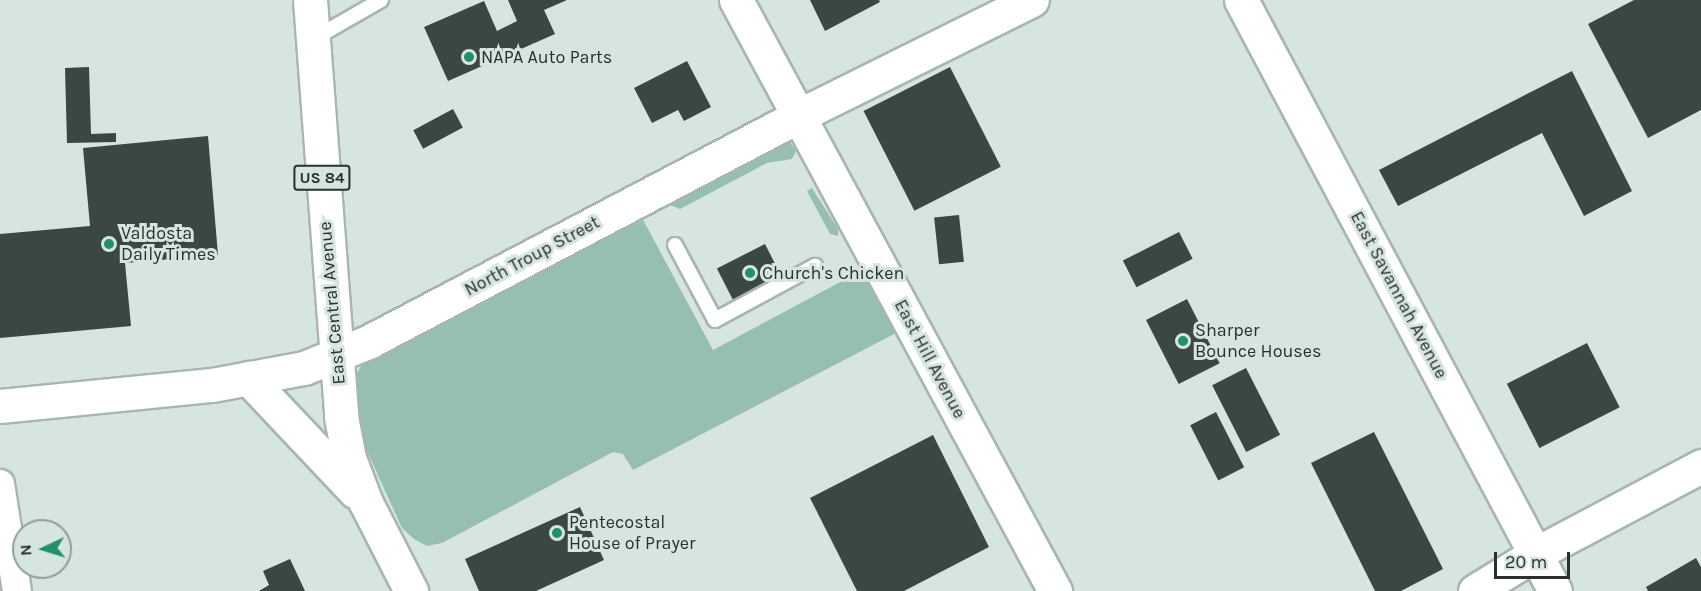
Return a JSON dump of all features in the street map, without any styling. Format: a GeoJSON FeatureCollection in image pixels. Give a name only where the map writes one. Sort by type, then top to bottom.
{"type":"FeatureCollection","features":[{"type":"Feature","properties":{"kind":"main road","name":"East Central Avenue"},"geometry":{"type":"LineString","coordinates":[[310,0],[336,356],[349,458],[366,503],[411,591]]}},
{"type":"Feature","properties":{"kind":"main road","name":"East Hill Avenue"},"geometry":{"type":"LineString","coordinates":[[736,0],[1055,591]]}},
{"type":"Feature","properties":{"kind":"main road","name":"North Troup Street"},"geometry":{"type":"LineString","coordinates":[[0,406],[248,378],[304,368],[336,356],[370,341],[798,116],[1032,0]]}},
{"type":"Feature","properties":{"kind":"main road","name":"East Savannah Avenue"},"geometry":{"type":"LineString","coordinates":[[1241,0],[1556,591]]}},
{"type":"Feature","properties":{"kind":"main road"},"geometry":{"type":"LineString","coordinates":[[248,378],[366,503]]}},
{"type":"Feature","properties":{"kind":"main road"},"geometry":{"type":"LineString","coordinates":[[1475,591],[1537,553],[1701,466]]}},
{"type":"Feature","properties":{"kind":"street"},"geometry":{"type":"LineString","coordinates":[[0,484],[17,591]]}},
{"type":"Feature","properties":{"kind":"lane"},"geometry":{"type":"LineString","coordinates":[[313,39],[381,0]]}},
{"type":"Feature","properties":{"kind":"lane"},"geometry":{"type":"LineString","coordinates":[[675,245],[715,320],[815,266]]}},
{"type":"Feature","properties":{"kind":"green space"},"geometry":{"type":"Polygon","coordinates":[[[784,141],[790,142],[796,151],[792,159],[767,163],[680,209],[670,205],[671,199],[784,141]]]}},
{"type":"Feature","properties":{"kind":"green space"},"geometry":{"type":"Polygon","coordinates":[[[812,188],[838,229],[838,236],[830,234],[807,191],[812,188]]]}},
{"type":"Feature","properties":{"kind":"green space"},"geometry":{"type":"Polygon","coordinates":[[[641,216],[713,350],[861,271],[896,333],[633,470],[623,454],[613,452],[442,543],[427,546],[414,539],[402,528],[362,440],[355,377],[361,366],[372,356],[641,216]]]}},
{"type":"Feature","properties":{"kind":"building","name":"NAPA Auto Parts"},"geometry":{"type":"Polygon","coordinates":[[[508,0],[567,0],[544,10],[555,34],[448,81],[424,27],[484,1],[497,31],[517,21],[508,0]]]}},
{"type":"Feature","properties":{"kind":"building"},"geometry":{"type":"Polygon","coordinates":[[[810,0],[879,0],[880,2],[825,31],[810,0]]]}},
{"type":"Feature","properties":{"kind":"building"},"geometry":{"type":"Polygon","coordinates":[[[1634,0],[1701,0],[1701,110],[1648,138],[1588,24],[1634,0]]]}},
{"type":"Feature","properties":{"kind":"building"},"geometry":{"type":"Polygon","coordinates":[[[687,61],[711,107],[684,121],[678,110],[652,123],[634,88],[687,61]]]}},
{"type":"Feature","properties":{"kind":"building"},"geometry":{"type":"Polygon","coordinates":[[[89,67],[91,134],[116,133],[116,142],[67,143],[65,68],[89,67]]]}},
{"type":"Feature","properties":{"kind":"building"},"geometry":{"type":"Polygon","coordinates":[[[950,67],[1001,167],[914,211],[864,111],[950,67]]]}},
{"type":"Feature","properties":{"kind":"building"},"geometry":{"type":"Polygon","coordinates":[[[1572,71],[1632,191],[1584,216],[1542,133],[1398,206],[1379,170],[1572,71]]]}},
{"type":"Feature","properties":{"kind":"building"},"geometry":{"type":"Polygon","coordinates":[[[453,109],[463,128],[423,149],[413,130],[453,109]]]}},
{"type":"Feature","properties":{"kind":"building","name":"Valdosta Daily Times"},"geometry":{"type":"Polygon","coordinates":[[[208,136],[218,255],[125,263],[131,326],[0,338],[0,234],[90,226],[83,148],[208,136]]]}},
{"type":"Feature","properties":{"kind":"building"},"geometry":{"type":"Polygon","coordinates":[[[959,215],[964,262],[939,264],[934,218],[959,215]]]}},
{"type":"Feature","properties":{"kind":"building"},"geometry":{"type":"Polygon","coordinates":[[[1179,232],[1193,259],[1136,287],[1123,261],[1179,232]]]}},
{"type":"Feature","properties":{"kind":"building"},"geometry":{"type":"Polygon","coordinates":[[[765,244],[782,278],[734,302],[717,269],[765,244]]]}},
{"type":"Feature","properties":{"kind":"building","name":"Sharper Bounce Houses"},"geometry":{"type":"Polygon","coordinates":[[[1187,299],[1220,363],[1179,384],[1146,320],[1187,299]]]}},
{"type":"Feature","properties":{"kind":"building"},"geometry":{"type":"Polygon","coordinates":[[[1587,343],[1620,407],[1539,448],[1507,384],[1587,343]]]}},
{"type":"Feature","properties":{"kind":"building"},"geometry":{"type":"Polygon","coordinates":[[[1246,368],[1280,435],[1246,452],[1212,385],[1246,368]]]}},
{"type":"Feature","properties":{"kind":"building"},"geometry":{"type":"Polygon","coordinates":[[[1216,412],[1244,467],[1218,480],[1190,425],[1216,412]]]}},
{"type":"Feature","properties":{"kind":"building"},"geometry":{"type":"Polygon","coordinates":[[[1374,432],[1443,569],[1401,591],[1375,591],[1311,463],[1374,432]]]}},
{"type":"Feature","properties":{"kind":"building"},"geometry":{"type":"Polygon","coordinates":[[[933,435],[989,547],[904,591],[857,591],[810,498],[933,435]]]}},
{"type":"Feature","properties":{"kind":"building","name":"Pentecostal House of Prayer"},"geometry":{"type":"Polygon","coordinates":[[[580,507],[604,560],[536,591],[479,591],[465,559],[580,507]]]}},
{"type":"Feature","properties":{"kind":"building"},"geometry":{"type":"Polygon","coordinates":[[[1696,558],[1701,567],[1701,591],[1648,591],[1646,587],[1696,558]]]}},
{"type":"Feature","properties":{"kind":"building"},"geometry":{"type":"Polygon","coordinates":[[[290,559],[305,591],[259,591],[269,585],[263,571],[290,559]]]}},
{"type":"Feature","properties":{"kind":"place","name":"NAPA Auto Parts"},"geometry":{"type":"Point","coordinates":[469,57]}},
{"type":"Feature","properties":{"kind":"place","name":"Valdosta Daily Times"},"geometry":{"type":"Point","coordinates":[109,244]}},
{"type":"Feature","properties":{"kind":"place","name":"Church's Chicken"},"geometry":{"type":"Point","coordinates":[750,273]}},
{"type":"Feature","properties":{"kind":"place","name":"Sharper Bounce Houses"},"geometry":{"type":"Point","coordinates":[1183,341]}},
{"type":"Feature","properties":{"kind":"place","name":"Pentecostal House of Prayer"},"geometry":{"type":"Point","coordinates":[557,533]}}]}
